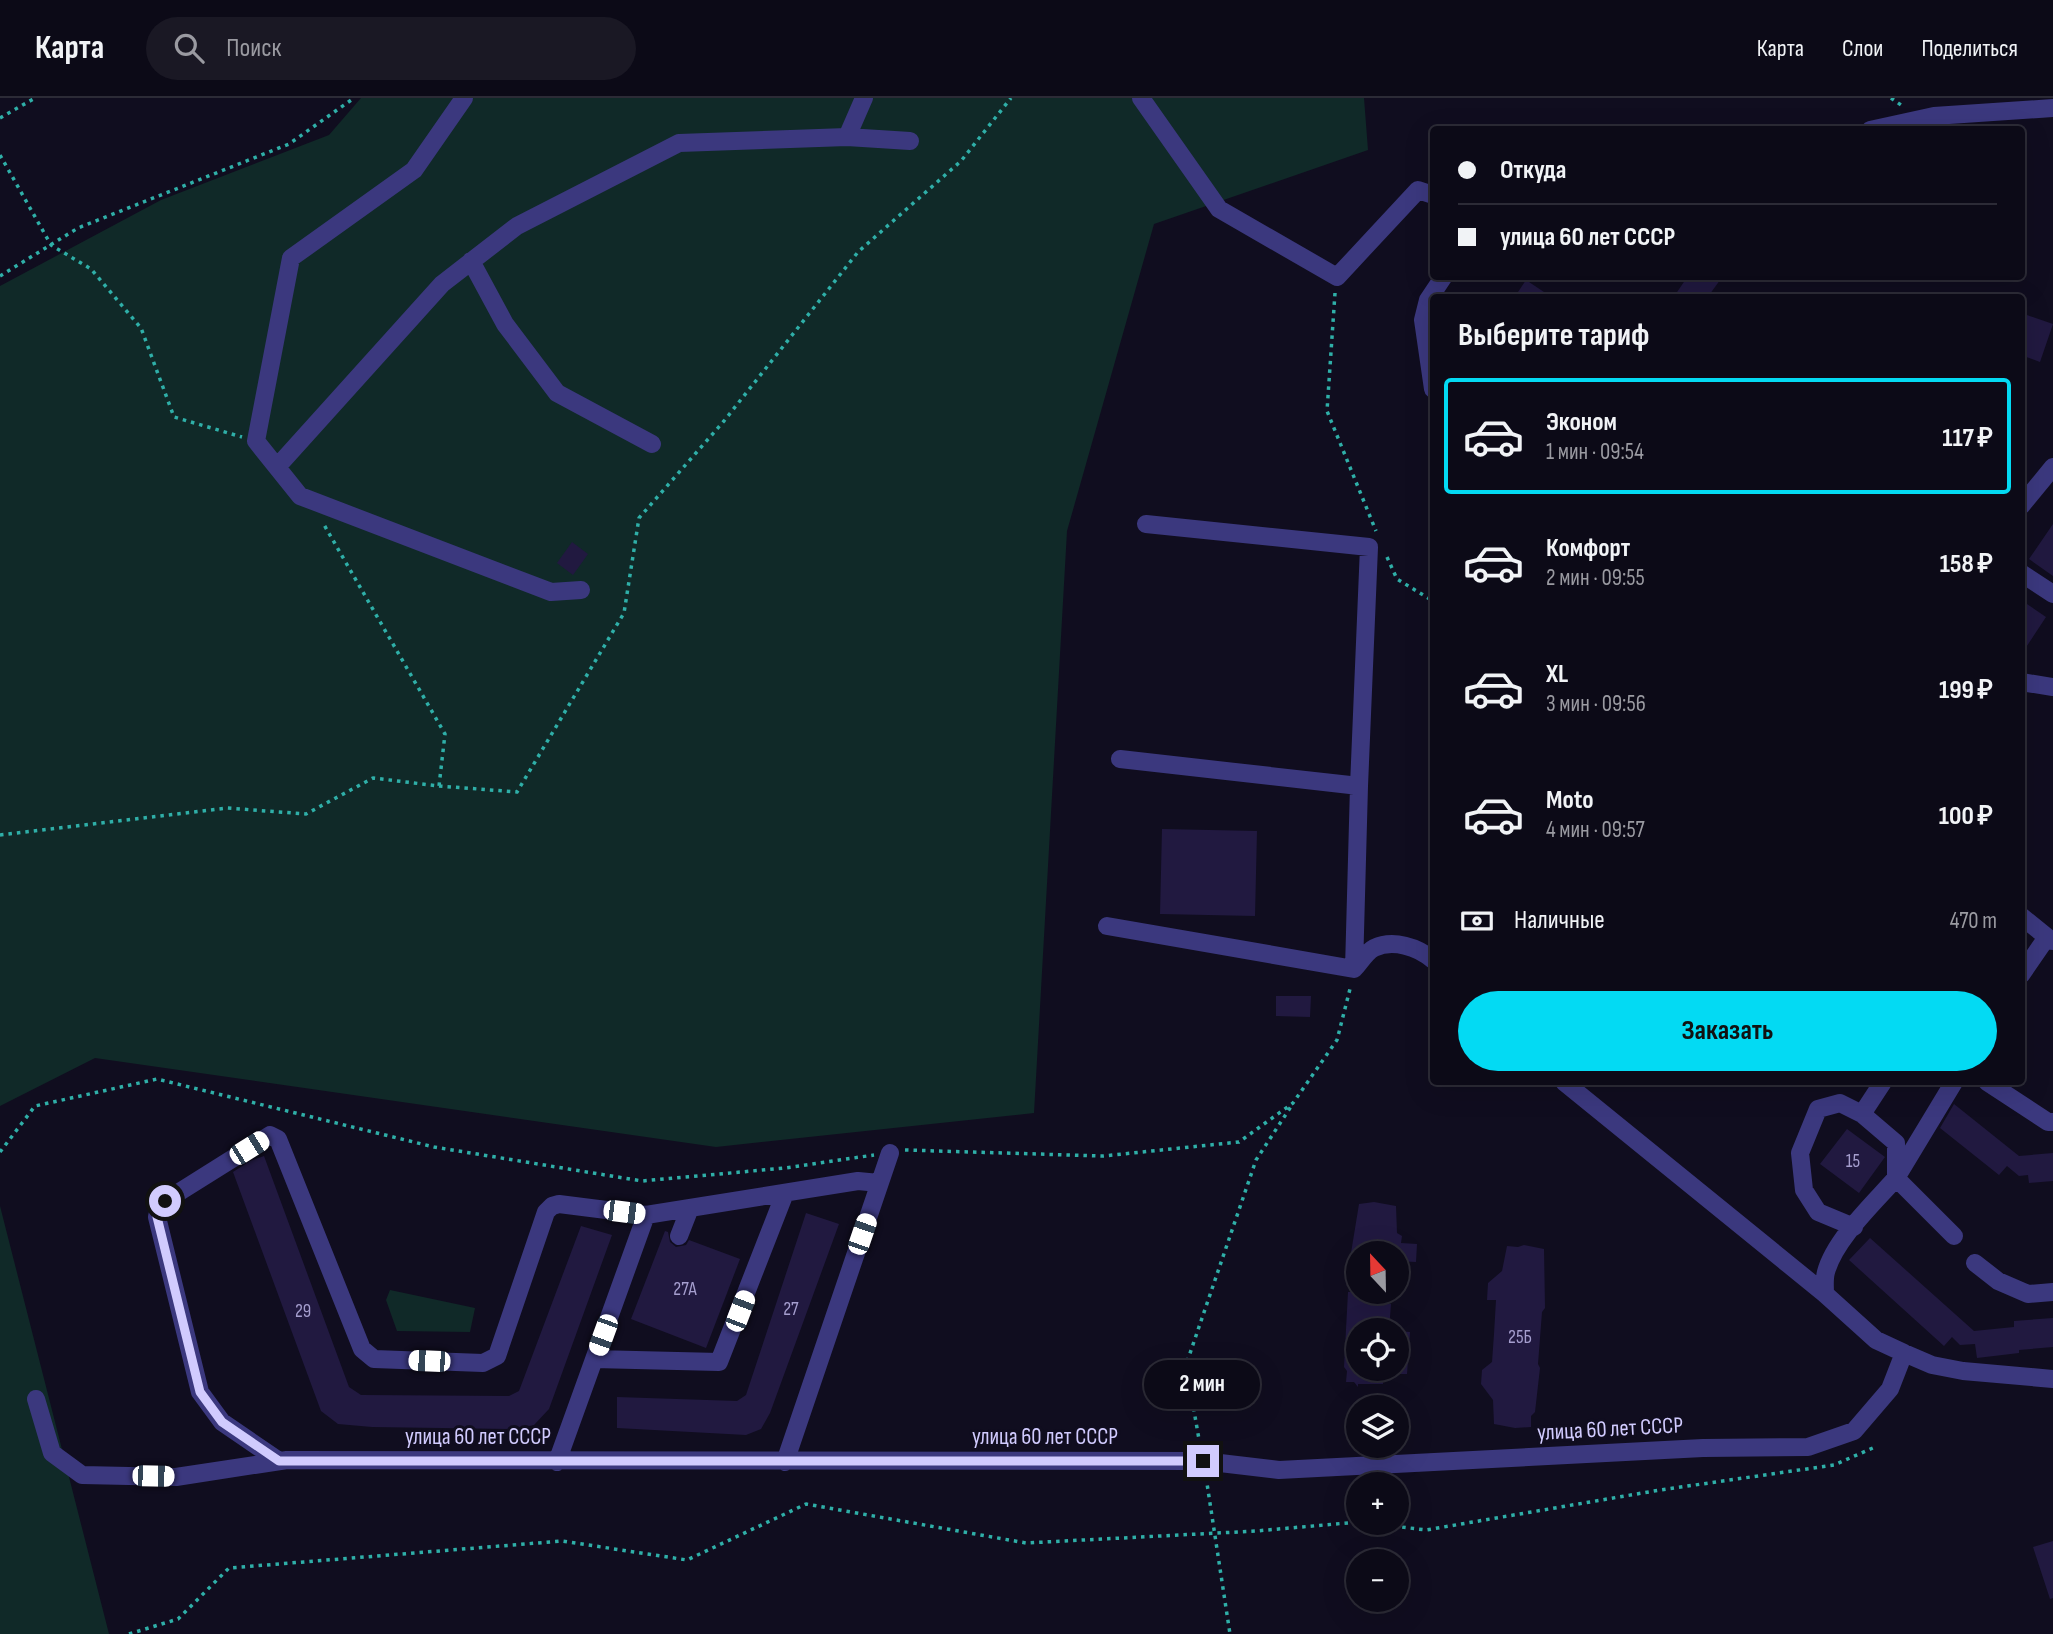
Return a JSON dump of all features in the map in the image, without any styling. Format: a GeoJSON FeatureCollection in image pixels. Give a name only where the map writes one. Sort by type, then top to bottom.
{"type":"FeatureCollection","features":[{"type":"Feature","properties":{"kind":"street"},"geometry":{"type":"LineString","coordinates":[[464,98],[414,170],[290,258],[257,441],[300,496],[551,592],[581,590]]}},
{"type":"Feature","properties":{"kind":"street"},"geometry":{"type":"LineString","coordinates":[[847,137],[864,98]]}},
{"type":"Feature","properties":{"kind":"street"},"geometry":{"type":"LineString","coordinates":[[1141,98],[1219,209],[1336,277],[1418,190],[1430,194]]}},
{"type":"Feature","properties":{"kind":"street"},"geometry":{"type":"LineString","coordinates":[[1888,126],[1934,116],[2053,108]]}},
{"type":"Feature","properties":{"kind":"street"},"geometry":{"type":"LineString","coordinates":[[278,467],[442,284],[517,226],[679,143],[847,137],[910,141]]}},
{"type":"Feature","properties":{"kind":"street"},"geometry":{"type":"LineString","coordinates":[[471,261],[505,324],[558,393],[652,444]]}},
{"type":"Feature","properties":{"kind":"street"},"geometry":{"type":"LineString","coordinates":[[1430,297],[1423,320],[1430,368]]}},
{"type":"Feature","properties":{"kind":"street"},"geometry":{"type":"LineString","coordinates":[[2025,501],[2053,467]]}},
{"type":"Feature","properties":{"kind":"street"},"geometry":{"type":"LineString","coordinates":[[1146,524],[1370,547],[1354,969]]}},
{"type":"Feature","properties":{"kind":"street"},"geometry":{"type":"LineString","coordinates":[[2025,576],[2053,594]]}},
{"type":"Feature","properties":{"kind":"street"},"geometry":{"type":"LineString","coordinates":[[2025,683],[2053,687]]}},
{"type":"Feature","properties":{"kind":"street"},"geometry":{"type":"LineString","coordinates":[[1120,759],[1359,786]]}},
{"type":"Feature","properties":{"kind":"street"},"geometry":{"type":"LineString","coordinates":[[2025,919],[2050,939],[2025,970]]}},
{"type":"Feature","properties":{"kind":"street"},"geometry":{"type":"LineString","coordinates":[[1107,926],[1354,969]]}},
{"type":"Feature","properties":{"kind":"street"},"geometry":{"type":"LineString","coordinates":[[1354,969],[1372,948],[1393,943],[1423,952],[1430,958]]}},
{"type":"Feature","properties":{"kind":"street"},"geometry":{"type":"LineString","coordinates":[[1568,1085],[1825,1294],[1876,1340],[1932,1365],[1964,1371],[2053,1379]]}},
{"type":"Feature","properties":{"kind":"street"},"geometry":{"type":"LineString","coordinates":[[1862,1114],[1881,1085]]}},
{"type":"Feature","properties":{"kind":"street"},"geometry":{"type":"LineString","coordinates":[[1825,1294],[1825,1273],[1833,1254],[1896,1178],[1952,1085]]}},
{"type":"Feature","properties":{"kind":"street"},"geometry":{"type":"LineString","coordinates":[[1992,1085],[2048,1122],[2053,1122]]}},
{"type":"Feature","properties":{"kind":"street"},"geometry":{"type":"LineString","coordinates":[[1853,1227],[1818,1212],[1804,1190],[1800,1153],[1818,1109],[1840,1103],[1862,1114],[1896,1143],[1896,1178],[1954,1236]]}},
{"type":"Feature","properties":{"kind":"street"},"geometry":{"type":"LineString","coordinates":[[279,1461],[222,1422],[200,1392],[157,1217],[159,1208],[165,1201],[270,1135],[278,1139],[362,1349],[374,1359],[483,1363],[497,1356],[547,1212],[552,1206],[559,1204],[646,1215],[858,1181],[879,1183]]}},
{"type":"Feature","properties":{"kind":"street"},"geometry":{"type":"LineString","coordinates":[[785,1462],[890,1153]]}},
{"type":"Feature","properties":{"kind":"street"},"geometry":{"type":"LineString","coordinates":[[594,1359],[719,1362],[785,1193]]}},
{"type":"Feature","properties":{"kind":"street"},"geometry":{"type":"LineString","coordinates":[[679,1236],[690,1208]]}},
{"type":"Feature","properties":{"kind":"street"},"geometry":{"type":"LineString","coordinates":[[557,1462],[646,1215]]}},
{"type":"Feature","properties":{"kind":"street"},"geometry":{"type":"LineString","coordinates":[[1975,1263],[1998,1281],[2028,1294],[2053,1292]]}},
{"type":"Feature","properties":{"kind":"street","name":"улица 60 лет СССР"},"geometry":{"type":"LineString","coordinates":[[36,1399],[52,1453],[82,1475],[176,1477],[279,1461],[1203,1461],[1279,1470],[1703,1448],[1808,1447],[1854,1431],[1890,1389],[1904,1353]]}},
{"type":"Feature","properties":{"kind":"path"},"geometry":{"type":"LineString","coordinates":[[0,118],[35,98]]}},
{"type":"Feature","properties":{"kind":"path"},"geometry":{"type":"LineString","coordinates":[[0,276],[78,228],[289,144],[354,98]]}},
{"type":"Feature","properties":{"kind":"path"},"geometry":{"type":"LineString","coordinates":[[0,835],[227,808],[306,814],[373,778],[517,792],[624,613],[639,518],[724,421],[858,252],[961,161],[1011,98]]}},
{"type":"Feature","properties":{"kind":"path"},"geometry":{"type":"LineString","coordinates":[[0,155],[51,245],[91,269],[141,328],[174,417],[257,441]]}},
{"type":"Feature","properties":{"kind":"path"},"geometry":{"type":"LineString","coordinates":[[1336,277],[1327,411],[1380,541]]}},
{"type":"Feature","properties":{"kind":"path"},"geometry":{"type":"LineString","coordinates":[[320,520],[361,586],[445,734],[439,786]]}},
{"type":"Feature","properties":{"kind":"path"},"geometry":{"type":"LineString","coordinates":[[1386,554],[1397,579],[1430,599]]}},
{"type":"Feature","properties":{"kind":"path"},"geometry":{"type":"LineString","coordinates":[[1230,1634],[1186,1365],[1256,1160],[1337,1040],[1354,969]]}},
{"type":"Feature","properties":{"kind":"path"},"geometry":{"type":"LineString","coordinates":[[0,1152],[35,1106],[157,1080],[434,1147],[642,1181],[785,1168],[915,1149],[1103,1156],[1239,1142],[1293,1103]]}},
{"type":"Feature","properties":{"kind":"path"},"geometry":{"type":"LineString","coordinates":[[1409,1528],[1426,1530],[1660,1490],[1834,1465],[1875,1447]]}},
{"type":"Feature","properties":{"kind":"path"},"geometry":{"type":"LineString","coordinates":[[129,1634],[178,1619],[229,1568],[562,1541],[687,1560],[806,1504],[1026,1543],[1346,1523]]}},
{"type":"Feature","properties":{"kind":"green space"},"geometry":{"type":"Polygon","coordinates":[[[361,98],[1364,98],[1368,150],[1154,224],[1067,531],[1034,1113],[716,1147],[95,1058],[0,1106],[0,286],[161,200],[329,135],[361,98]]]}},
{"type":"Feature","properties":{"kind":"green space"},"geometry":{"type":"Polygon","coordinates":[[[0,1206],[109,1634],[0,1634],[0,1206]]]}},
{"type":"Feature","properties":{"kind":"green space"},"geometry":{"type":"Polygon","coordinates":[[[390,1290],[475,1308],[470,1332],[397,1331],[386,1300],[390,1290]]]}},
{"type":"Feature","properties":{"kind":"building"},"geometry":{"type":"Polygon","coordinates":[[[1526,280],[1547,294],[1517,294],[1526,280]]]}},
{"type":"Feature","properties":{"kind":"building"},"geometry":{"type":"Polygon","coordinates":[[[1685,280],[1720,280],[1710,294],[1676,294],[1685,280]]]}},
{"type":"Feature","properties":{"kind":"building"},"geometry":{"type":"Polygon","coordinates":[[[2025,314],[2053,324],[2040,362],[2025,356],[2025,314]]]}},
{"type":"Feature","properties":{"kind":"building"},"geometry":{"type":"Polygon","coordinates":[[[2053,524],[2053,576],[2029,559],[2053,524]]]}},
{"type":"Feature","properties":{"kind":"building"},"geometry":{"type":"Polygon","coordinates":[[[572,542],[588,554],[573,575],[557,563],[572,542]]]}},
{"type":"Feature","properties":{"kind":"building"},"geometry":{"type":"Polygon","coordinates":[[[2025,603],[2046,617],[2025,649],[2025,603]]]}},
{"type":"Feature","properties":{"kind":"building"},"geometry":{"type":"Polygon","coordinates":[[[1162,829],[1257,831],[1255,916],[1160,914],[1162,829]]]}},
{"type":"Feature","properties":{"kind":"building"},"geometry":{"type":"Polygon","coordinates":[[[1276,996],[1311,996],[1310,1017],[1276,1016],[1276,996]]]}},
{"type":"Feature","properties":{"kind":"building"},"geometry":{"type":"Polygon","coordinates":[[[1954,1104],[2019,1156],[2053,1153],[2053,1181],[2029,1183],[2028,1175],[2019,1176],[2007,1166],[1999,1175],[1940,1128],[1954,1104]]]}},
{"type":"Feature","properties":{"kind":"building"},"geometry":{"type":"Polygon","coordinates":[[[1847,1129],[1885,1157],[1859,1193],[1820,1164],[1847,1129]]]}},
{"type":"Feature","properties":{"kind":"building"},"geometry":{"type":"Polygon","coordinates":[[[264,1156],[349,1387],[361,1395],[509,1396],[519,1391],[581,1226],[612,1235],[549,1409],[534,1425],[514,1429],[372,1427],[338,1424],[321,1411],[233,1172],[264,1156]]]}},
{"type":"Feature","properties":{"kind":"building"},"geometry":{"type":"Polygon","coordinates":[[[1374,1202],[1396,1206],[1397,1233],[1402,1236],[1401,1241],[1353,1241],[1359,1204],[1374,1202]]]}},
{"type":"Feature","properties":{"kind":"building"},"geometry":{"type":"Polygon","coordinates":[[[806,1213],[839,1224],[770,1413],[761,1429],[746,1435],[617,1428],[617,1397],[737,1401],[746,1395],[806,1213]]]}},
{"type":"Feature","properties":{"kind":"building"},"geometry":{"type":"Polygon","coordinates":[[[665,1231],[668,1232],[670,1242],[676,1247],[686,1245],[689,1240],[740,1259],[706,1348],[631,1319],[665,1231]]]}},
{"type":"Feature","properties":{"kind":"building"},"geometry":{"type":"Polygon","coordinates":[[[1870,1238],[1974,1331],[2014,1327],[2014,1321],[2053,1318],[2053,1347],[1977,1358],[1975,1344],[1960,1345],[1952,1337],[1944,1346],[1849,1260],[1870,1238]]]}},
{"type":"Feature","properties":{"kind":"building"},"geometry":{"type":"Polygon","coordinates":[[[1409,1244],[1417,1244],[1416,1262],[1409,1262],[1409,1244]]]}},
{"type":"Feature","properties":{"kind":"building"},"geometry":{"type":"Polygon","coordinates":[[[1524,1245],[1544,1249],[1545,1308],[1542,1312],[1535,1412],[1531,1416],[1531,1427],[1515,1428],[1494,1424],[1493,1400],[1481,1384],[1482,1370],[1492,1362],[1494,1334],[1496,1300],[1487,1300],[1488,1283],[1502,1271],[1507,1246],[1524,1245]]]}},
{"type":"Feature","properties":{"kind":"building"},"geometry":{"type":"Polygon","coordinates":[[[1347,1304],[1391,1304],[1390,1318],[1347,1318],[1347,1304]]]}},
{"type":"Feature","properties":{"kind":"building"},"geometry":{"type":"Polygon","coordinates":[[[1346,1330],[1346,1370],[1344,1367],[1346,1330]]]}},
{"type":"Feature","properties":{"kind":"building"},"geometry":{"type":"Polygon","coordinates":[[[1383,1381],[1383,1384],[1358,1384],[1358,1387],[1354,1382],[1346,1382],[1383,1381]]]}},
{"type":"Feature","properties":{"kind":"building"},"geometry":{"type":"Polygon","coordinates":[[[2053,1541],[2053,1598],[2050,1599],[2033,1547],[2053,1541]]]}},
{"type":"Feature","properties":{"kind":"route"},"geometry":{"type":"LineString","coordinates":[[165,1201],[159,1208],[157,1217],[200,1392],[222,1422],[279,1461],[1203,1461]]}}]}
